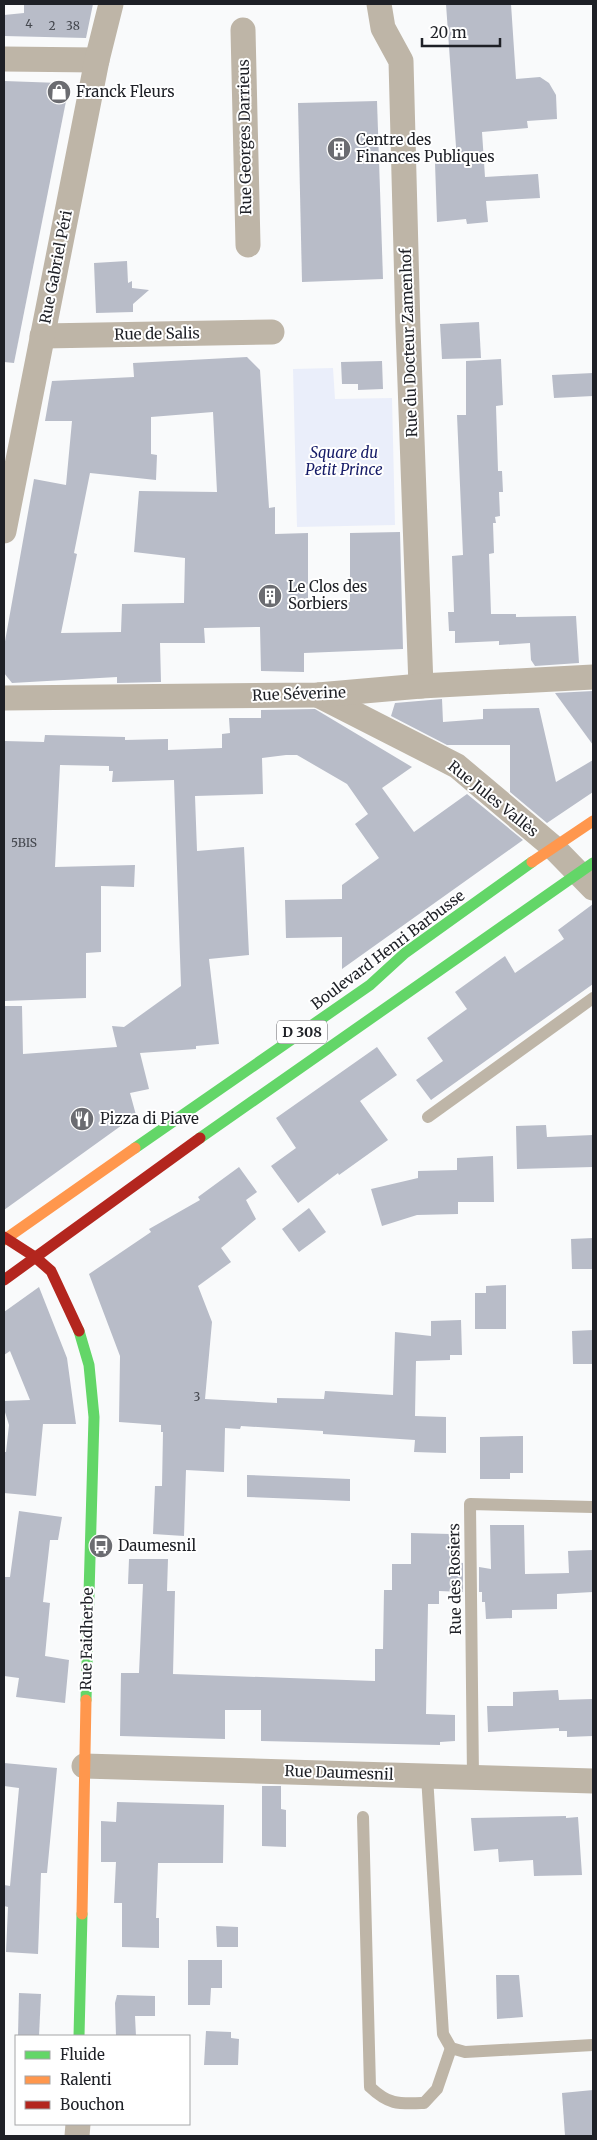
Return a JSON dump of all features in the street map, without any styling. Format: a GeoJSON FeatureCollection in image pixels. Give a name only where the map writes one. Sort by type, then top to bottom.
{"type":"FeatureCollection","features":[{"type":"Feature","properties":{"kind":"main road","name":"Boulevard Henri Barbusse"},"geometry":{"type":"LineString","coordinates":[[4,1238],[370,985],[405,953],[593,820]]}},
{"type":"Feature","properties":{"kind":"main road","name":"D 308"},"geometry":{"type":"LineString","coordinates":[[4,1280],[188,1145],[589,875]]}},
{"type":"Feature","properties":{"kind":"main road","name":"Rue Faidherbe"},"geometry":{"type":"LineString","coordinates":[[4,1238],[35,1257],[50,1271],[82,1338],[89,1365],[94,1417],[90,1506],[79,2035]]}},
{"type":"Feature","properties":{"kind":"street","name":"Rue Gabriel Péri"},"geometry":{"type":"LineString","coordinates":[[4,531],[97,60],[111,4]]}},
{"type":"Feature","properties":{"kind":"street","name":"Rue du Docteur Zamenhof"},"geometry":{"type":"LineString","coordinates":[[379,4],[383,28],[401,61],[408,328],[421,686]]}},
{"type":"Feature","properties":{"kind":"street","name":"Rue Georges Darrieus"},"geometry":{"type":"LineString","coordinates":[[243,30],[248,245]]}},
{"type":"Feature","properties":{"kind":"street"},"geometry":{"type":"LineString","coordinates":[[4,59],[97,60]]}},
{"type":"Feature","properties":{"kind":"street","name":"Rue de Salis"},"geometry":{"type":"LineString","coordinates":[[42,336],[272,332]]}},
{"type":"Feature","properties":{"kind":"street","name":"Rue Séverine"},"geometry":{"type":"LineString","coordinates":[[4,698],[318,695],[421,686],[593,678]]}},
{"type":"Feature","properties":{"kind":"street","name":"Rue Jules Vallès"},"geometry":{"type":"LineString","coordinates":[[318,695],[457,766],[589,875]]}},
{"type":"Feature","properties":{"kind":"street","name":"Rue Daumesnil"},"geometry":{"type":"LineString","coordinates":[[84,1766],[593,1781]]}},
{"type":"Feature","properties":{"kind":"lane"},"geometry":{"type":"LineString","coordinates":[[428,1117],[593,998]]}},
{"type":"Feature","properties":{"kind":"lane","name":"Rue des Rosiers"},"geometry":{"type":"LineString","coordinates":[[473,1778],[470,1504],[593,1507]]}},
{"type":"Feature","properties":{"kind":"lane"},"geometry":{"type":"LineString","coordinates":[[427,1776],[442,2034],[451,2048],[465,2052],[593,2045]]}},
{"type":"Feature","properties":{"kind":"lane"},"geometry":{"type":"LineString","coordinates":[[364,1817],[370,2087],[382,2098],[399,2104],[424,2103],[437,2089],[451,2048]]}},
{"type":"Feature","properties":{"kind":"green space","name":"Square du Petit Prince"},"geometry":{"type":"Polygon","coordinates":[[[333,368],[335,399],[392,398],[395,525],[297,527],[293,369],[333,368]]]}},
{"type":"Feature","properties":{"kind":"building"},"geometry":{"type":"Polygon","coordinates":[[[24,4],[93,4],[86,38],[4,36],[4,15],[24,13],[24,4]]]}},
{"type":"Feature","properties":{"kind":"building"},"geometry":{"type":"Polygon","coordinates":[[[446,4],[511,4],[516,79],[540,77],[549,83],[556,95],[557,119],[527,121],[528,128],[482,132],[485,177],[538,174],[540,198],[486,201],[488,222],[467,224],[466,219],[437,222],[435,163],[457,161],[446,4]]]}},
{"type":"Feature","properties":{"kind":"building"},"geometry":{"type":"Polygon","coordinates":[[[4,81],[60,83],[68,91],[14,363],[4,362],[4,81]]]}},
{"type":"Feature","properties":{"kind":"building"},"geometry":{"type":"Polygon","coordinates":[[[377,101],[383,279],[302,282],[298,103],[377,101]]]}},
{"type":"Feature","properties":{"kind":"building"},"geometry":{"type":"Polygon","coordinates":[[[127,261],[128,283],[132,281],[132,288],[149,290],[133,304],[133,312],[96,313],[94,263],[127,261]]]}},
{"type":"Feature","properties":{"kind":"building"},"geometry":{"type":"Polygon","coordinates":[[[479,322],[481,358],[442,359],[440,324],[479,322]]]}},
{"type":"Feature","properties":{"kind":"building"},"geometry":{"type":"Polygon","coordinates":[[[247,357],[260,370],[269,508],[275,507],[275,534],[308,533],[308,601],[350,602],[350,533],[400,532],[403,649],[304,653],[304,672],[261,671],[260,627],[204,628],[205,643],[160,643],[161,682],[117,683],[117,677],[12,683],[4,673],[4,647],[34,479],[66,485],[72,421],[45,421],[52,381],[134,377],[133,363],[247,357]],[[213,412],[151,417],[151,454],[157,455],[156,480],[90,473],[74,553],[77,554],[61,633],[121,632],[122,604],[184,603],[185,558],[134,552],[139,491],[217,492],[213,412]]]}},
{"type":"Feature","properties":{"kind":"building"},"geometry":{"type":"Polygon","coordinates":[[[501,359],[503,405],[496,406],[498,471],[502,471],[503,492],[499,492],[500,516],[495,517],[496,523],[493,523],[494,553],[489,554],[491,614],[516,614],[516,617],[576,616],[579,663],[535,666],[531,660],[530,643],[499,645],[499,641],[455,643],[455,631],[449,631],[448,612],[454,612],[452,556],[463,555],[457,415],[466,415],[466,361],[501,359]]]}},
{"type":"Feature","properties":{"kind":"building"},"geometry":{"type":"Polygon","coordinates":[[[382,361],[383,389],[358,390],[358,384],[342,384],[341,362],[382,361]]]}},
{"type":"Feature","properties":{"kind":"building"},"geometry":{"type":"Polygon","coordinates":[[[593,373],[593,396],[554,398],[552,375],[593,373]]]}},
{"type":"Feature","properties":{"kind":"building"},"geometry":{"type":"Polygon","coordinates":[[[593,691],[593,745],[555,693],[593,691]]]}},
{"type":"Feature","properties":{"kind":"building"},"geometry":{"type":"Polygon","coordinates":[[[442,699],[443,722],[483,719],[483,709],[539,708],[556,782],[593,760],[593,792],[547,823],[510,792],[510,745],[447,745],[391,716],[395,703],[442,699]]]}},
{"type":"Feature","properties":{"kind":"building"},"geometry":{"type":"Polygon","coordinates":[[[315,709],[412,767],[382,788],[414,832],[467,794],[523,840],[342,969],[342,937],[286,938],[285,900],[342,899],[342,885],[379,858],[355,824],[368,814],[347,784],[297,755],[286,755],[262,758],[263,794],[195,796],[197,851],[244,847],[249,955],[209,959],[219,1044],[196,1046],[196,1049],[140,1053],[149,1089],[130,1093],[136,1115],[4,1210],[4,1006],[22,1006],[23,1054],[117,1047],[112,1026],[124,1027],[181,986],[174,780],[112,782],[113,771],[109,771],[109,766],[60,765],[55,867],[135,865],[134,887],[101,886],[101,952],[86,953],[86,998],[4,1001],[4,741],[44,742],[45,735],[125,737],[125,740],[168,739],[168,750],[222,748],[222,734],[230,733],[229,718],[261,718],[261,710],[315,709]]]}},
{"type":"Feature","properties":{"kind":"building"},"geometry":{"type":"Polygon","coordinates":[[[593,904],[593,984],[431,1100],[416,1080],[443,1061],[427,1038],[467,1009],[455,992],[505,956],[515,973],[564,939],[558,930],[593,904]]]}},
{"type":"Feature","properties":{"kind":"building"},"geometry":{"type":"Polygon","coordinates":[[[377,1047],[397,1075],[360,1101],[388,1140],[339,1175],[338,1173],[298,1203],[271,1166],[296,1148],[276,1118],[377,1047]]]}},
{"type":"Feature","properties":{"kind":"building"},"geometry":{"type":"Polygon","coordinates":[[[546,1125],[547,1137],[593,1135],[593,1167],[517,1169],[516,1126],[546,1125]]]}},
{"type":"Feature","properties":{"kind":"building"},"geometry":{"type":"Polygon","coordinates":[[[493,1156],[494,1202],[458,1202],[458,1214],[417,1215],[382,1226],[371,1189],[418,1178],[418,1171],[457,1170],[457,1158],[493,1156]]]}},
{"type":"Feature","properties":{"kind":"building"},"geometry":{"type":"Polygon","coordinates":[[[239,1167],[257,1192],[246,1200],[256,1219],[221,1248],[231,1262],[198,1286],[212,1322],[205,1399],[277,1403],[277,1398],[324,1399],[325,1391],[393,1395],[395,1332],[431,1336],[431,1321],[461,1320],[462,1355],[450,1355],[450,1360],[416,1361],[415,1416],[446,1417],[446,1453],[414,1452],[415,1440],[323,1434],[323,1431],[241,1426],[240,1429],[225,1428],[224,1472],[186,1470],[184,1536],[153,1534],[155,1486],[162,1486],[163,1432],[161,1432],[161,1425],[119,1422],[120,1356],[89,1274],[151,1232],[149,1229],[200,1200],[198,1197],[239,1167]]]}},
{"type":"Feature","properties":{"kind":"building"},"geometry":{"type":"Polygon","coordinates":[[[309,1208],[326,1232],[299,1252],[282,1229],[309,1208]]]}},
{"type":"Feature","properties":{"kind":"building"},"geometry":{"type":"Polygon","coordinates":[[[593,1238],[593,1269],[572,1269],[571,1239],[593,1238]]]}},
{"type":"Feature","properties":{"kind":"building"},"geometry":{"type":"Polygon","coordinates":[[[506,1285],[506,1329],[475,1329],[475,1293],[486,1293],[486,1286],[506,1285]]]}},
{"type":"Feature","properties":{"kind":"building"},"geometry":{"type":"Polygon","coordinates":[[[39,1287],[67,1358],[76,1424],[43,1424],[36,1496],[4,1493],[4,1452],[6,1452],[9,1425],[4,1409],[4,1401],[30,1400],[10,1351],[4,1355],[4,1312],[39,1287]]]}},
{"type":"Feature","properties":{"kind":"building"},"geometry":{"type":"Polygon","coordinates":[[[593,1330],[593,1364],[573,1364],[572,1331],[593,1330]]]}},
{"type":"Feature","properties":{"kind":"building"},"geometry":{"type":"Polygon","coordinates":[[[523,1436],[523,1473],[510,1473],[510,1479],[480,1479],[480,1437],[523,1436]]]}},
{"type":"Feature","properties":{"kind":"building"},"geometry":{"type":"Polygon","coordinates":[[[247,1475],[350,1479],[350,1501],[247,1497],[247,1475]]]}},
{"type":"Feature","properties":{"kind":"building"},"geometry":{"type":"Polygon","coordinates":[[[19,1511],[62,1517],[58,1540],[50,1540],[43,1602],[50,1603],[45,1656],[69,1660],[65,1703],[16,1697],[19,1678],[4,1676],[4,1577],[10,1577],[19,1511]]]}},
{"type":"Feature","properties":{"kind":"building"},"geometry":{"type":"Polygon","coordinates":[[[490,1525],[524,1525],[525,1574],[569,1573],[568,1551],[593,1550],[593,1592],[557,1594],[557,1609],[512,1610],[512,1618],[486,1619],[485,1602],[482,1602],[482,1592],[479,1592],[479,1567],[491,1569],[490,1525]]]}},
{"type":"Feature","properties":{"kind":"building"},"geometry":{"type":"Polygon","coordinates":[[[411,1533],[450,1534],[451,1561],[463,1563],[463,1592],[439,1591],[439,1604],[428,1604],[426,1714],[455,1715],[455,1741],[440,1742],[440,1745],[261,1741],[261,1710],[225,1710],[225,1739],[120,1736],[121,1673],[139,1673],[143,1584],[128,1584],[129,1559],[168,1559],[167,1591],[175,1591],[173,1674],[375,1681],[375,1649],[383,1649],[384,1590],[392,1590],[392,1564],[411,1564],[411,1533]]]}},
{"type":"Feature","properties":{"kind":"building"},"geometry":{"type":"Polygon","coordinates":[[[558,1690],[559,1700],[593,1699],[593,1736],[567,1737],[567,1731],[559,1731],[559,1728],[488,1732],[487,1706],[513,1706],[513,1692],[558,1690]]]}},
{"type":"Feature","properties":{"kind":"building"},"geometry":{"type":"Polygon","coordinates":[[[4,1763],[57,1768],[47,1873],[41,1873],[38,1954],[6,1952],[8,1907],[4,1906],[4,1885],[10,1886],[19,1788],[4,1786],[4,1763]]]}},
{"type":"Feature","properties":{"kind":"building"},"geometry":{"type":"Polygon","coordinates":[[[262,1786],[281,1786],[281,1809],[286,1810],[286,1847],[262,1846],[262,1786]]]}},
{"type":"Feature","properties":{"kind":"building"},"geometry":{"type":"Polygon","coordinates":[[[117,1802],[224,1805],[223,1863],[158,1863],[156,1918],[159,1918],[159,1948],[122,1947],[122,1903],[114,1903],[116,1862],[101,1862],[101,1821],[116,1822],[117,1802]]]}},
{"type":"Feature","properties":{"kind":"building"},"geometry":{"type":"Polygon","coordinates":[[[566,1816],[566,1818],[578,1817],[582,1875],[534,1876],[533,1860],[499,1862],[498,1849],[474,1851],[471,1818],[566,1816]]]}},
{"type":"Feature","properties":{"kind":"building"},"geometry":{"type":"Polygon","coordinates":[[[216,1926],[238,1927],[238,1947],[217,1947],[216,1926]]]}},
{"type":"Feature","properties":{"kind":"building"},"geometry":{"type":"Polygon","coordinates":[[[188,1960],[222,1960],[222,1988],[211,1988],[210,2005],[188,2005],[188,1960]]]}},
{"type":"Feature","properties":{"kind":"building"},"geometry":{"type":"Polygon","coordinates":[[[496,1975],[519,1975],[523,2017],[497,2019],[496,1975]]]}},
{"type":"Feature","properties":{"kind":"building"},"geometry":{"type":"Polygon","coordinates":[[[19,1993],[41,1994],[39,2035],[18,2035],[19,1993]]]}},
{"type":"Feature","properties":{"kind":"building"},"geometry":{"type":"Polygon","coordinates":[[[117,1995],[155,1996],[155,2016],[135,2016],[136,2035],[116,2035],[115,2003],[117,1995]]]}},
{"type":"Feature","properties":{"kind":"building"},"geometry":{"type":"Polygon","coordinates":[[[206,2031],[231,2032],[231,2038],[239,2039],[238,2065],[204,2065],[206,2031]]]}},
{"type":"Feature","properties":{"kind":"building"},"geometry":{"type":"Polygon","coordinates":[[[593,2090],[593,2135],[565,2136],[562,2093],[593,2090]]]}},
{"type":"Feature","properties":{"kind":"traffic: fast"},"geometry":{"type":"LineString","coordinates":[[135,1148],[370,985],[405,953],[532,862]]}},
{"type":"Feature","properties":{"kind":"traffic: fast"},"geometry":{"type":"LineString","coordinates":[[200,1138],[593,863]]}},
{"type":"Feature","properties":{"kind":"traffic: fast"},"geometry":{"type":"LineString","coordinates":[[79,1331],[89,1365],[94,1417],[86,1700]]}},
{"type":"Feature","properties":{"kind":"traffic: fast"},"geometry":{"type":"LineString","coordinates":[[79,2035],[82,1914]]}},
{"type":"Feature","properties":{"kind":"traffic: slow"},"geometry":{"type":"LineString","coordinates":[[532,862],[593,821]]}},
{"type":"Feature","properties":{"kind":"traffic: slow"},"geometry":{"type":"LineString","coordinates":[[4,1240],[135,1148]]}},
{"type":"Feature","properties":{"kind":"traffic: slow"},"geometry":{"type":"LineString","coordinates":[[82,1914],[86,1700]]}},
{"type":"Feature","properties":{"kind":"traffic: jam"},"geometry":{"type":"LineString","coordinates":[[4,1280],[200,1138]]}},
{"type":"Feature","properties":{"kind":"traffic: jam"},"geometry":{"type":"LineString","coordinates":[[4,1237],[35,1257],[51,1271],[79,1331]]}},
{"type":"Feature","properties":{"kind":"place","name":"Franck Fleurs"},"geometry":{"type":"Point","coordinates":[59,92]}},
{"type":"Feature","properties":{"kind":"place","name":"Centre des Finances Publiques"},"geometry":{"type":"Point","coordinates":[339,149]}},
{"type":"Feature","properties":{"kind":"place","name":"Le Clos des Sorbiers"},"geometry":{"type":"Point","coordinates":[270,596]}},
{"type":"Feature","properties":{"kind":"place","name":"Pizza di Piave"},"geometry":{"type":"Point","coordinates":[82,1119]}},
{"type":"Feature","properties":{"kind":"place","name":"Daumesnil"},"geometry":{"type":"Point","coordinates":[101,1546]}}]}
